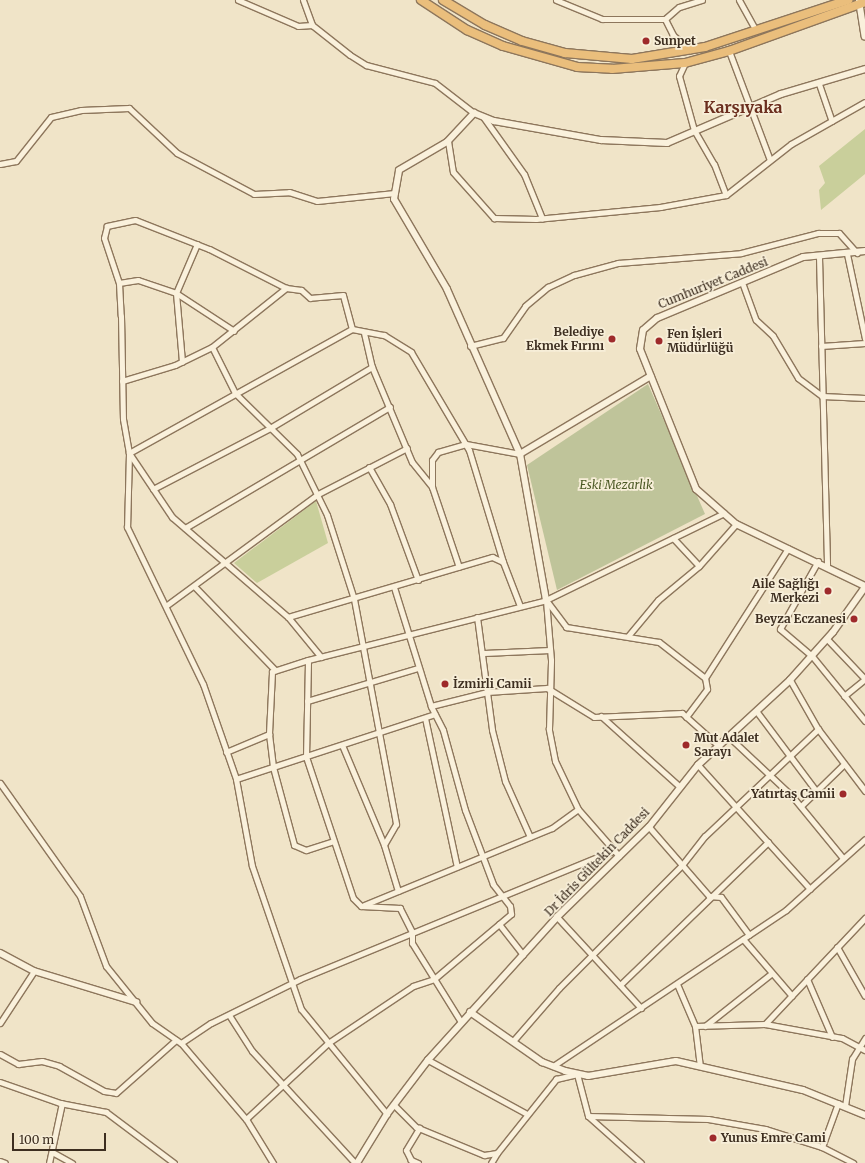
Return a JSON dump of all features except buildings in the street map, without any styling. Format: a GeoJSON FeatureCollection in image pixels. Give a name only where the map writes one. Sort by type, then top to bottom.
{"type":"FeatureCollection","features":[{"type":"Feature","properties":{"kind":"highway"},"geometry":{"type":"LineString","coordinates":[[421,0],[467,30],[502,46],[577,67],[612,69],[685,63],[729,51],[861,2]]}},
{"type":"Feature","properties":{"kind":"highway"},"geometry":{"type":"LineString","coordinates":[[443,0],[484,25],[565,52],[632,59],[690,51],[756,31],[848,0]]}},
{"type":"Feature","properties":{"kind":"street"},"geometry":{"type":"LineString","coordinates":[[238,0],[298,26],[312,24]]}},
{"type":"Feature","properties":{"kind":"street"},"geometry":{"type":"LineString","coordinates":[[303,0],[312,24],[366,65],[435,83],[474,113],[484,117],[647,145],[667,144],[694,130],[748,108],[865,69]]}},
{"type":"Feature","properties":{"kind":"street"},"geometry":{"type":"LineString","coordinates":[[556,0],[602,19],[665,19],[679,8],[702,0]]}},
{"type":"Feature","properties":{"kind":"street"},"geometry":{"type":"LineString","coordinates":[[739,0],[756,31]]}},
{"type":"Feature","properties":{"kind":"street"},"geometry":{"type":"LineString","coordinates":[[861,2],[865,37]]}},
{"type":"Feature","properties":{"kind":"street"},"geometry":{"type":"LineString","coordinates":[[665,19],[673,35],[690,51]]}},
{"type":"Feature","properties":{"kind":"street"},"geometry":{"type":"LineString","coordinates":[[729,51],[748,108],[770,160]]}},
{"type":"Feature","properties":{"kind":"street"},"geometry":{"type":"LineString","coordinates":[[685,63],[679,76],[694,130],[714,164],[726,195]]}},
{"type":"Feature","properties":{"kind":"street"},"geometry":{"type":"LineString","coordinates":[[819,84],[832,121]]}},
{"type":"Feature","properties":{"kind":"street"},"geometry":{"type":"LineString","coordinates":[[448,141],[453,172],[494,218],[542,218],[660,207],[726,195],[770,160],[865,102]]}},
{"type":"Feature","properties":{"kind":"street"},"geometry":{"type":"LineString","coordinates":[[0,164],[16,161],[51,117],[81,110],[129,108],[177,153],[254,194],[289,192],[317,201],[395,193]]}},
{"type":"Feature","properties":{"kind":"street"},"geometry":{"type":"LineString","coordinates":[[474,113],[448,141],[399,170],[394,199],[447,289],[470,346],[520,454],[546,600],[550,650],[548,688],[549,729],[555,760],[578,809],[618,856]]}},
{"type":"Feature","properties":{"kind":"street"},"geometry":{"type":"LineString","coordinates":[[484,117],[524,174],[542,218]]}},
{"type":"Feature","properties":{"kind":"street"},"geometry":{"type":"LineString","coordinates":[[352,329],[343,295],[310,298],[301,290],[286,288],[197,244],[135,220],[107,226],[104,238],[119,284],[122,381],[128,453],[127,527],[167,605],[203,684],[236,779],[252,866],[301,1010],[387,1114]]}},
{"type":"Feature","properties":{"kind":"street"},"geometry":{"type":"LineString","coordinates":[[470,346],[503,338],[525,306],[548,288],[574,275],[618,263],[741,253],[818,233],[839,233],[857,253]]}},
{"type":"Feature","properties":{"kind":"street"},"geometry":{"type":"LineString","coordinates":[[182,362],[176,293],[197,244]]}},
{"type":"Feature","properties":{"kind":"street","name":"Cumhuriyet Caddesi"},"geometry":{"type":"LineString","coordinates":[[724,513],[696,489],[640,349],[643,330],[658,318],[743,285],[803,257],[820,257],[865,251]]}},
{"type":"Feature","properties":{"kind":"street"},"geometry":{"type":"LineString","coordinates":[[847,254],[865,339]]}},
{"type":"Feature","properties":{"kind":"street"},"geometry":{"type":"LineString","coordinates":[[820,257],[827,565]]}},
{"type":"Feature","properties":{"kind":"street"},"geometry":{"type":"LineString","coordinates":[[119,284],[138,280],[176,293],[234,331]]}},
{"type":"Feature","properties":{"kind":"street"},"geometry":{"type":"LineString","coordinates":[[743,285],[756,320],[773,336],[798,378],[822,396],[865,398]]}},
{"type":"Feature","properties":{"kind":"street"},"geometry":{"type":"LineString","coordinates":[[122,381],[182,362],[212,347],[234,331],[286,288]]}},
{"type":"Feature","properties":{"kind":"street"},"geometry":{"type":"LineString","coordinates":[[128,453],[352,329],[364,333],[384,335],[411,352],[466,444],[503,562],[520,606]]}},
{"type":"Feature","properties":{"kind":"street"},"geometry":{"type":"LineString","coordinates":[[364,333],[372,367],[412,462],[432,487]]}},
{"type":"Feature","properties":{"kind":"street"},"geometry":{"type":"LineString","coordinates":[[821,346],[865,343]]}},
{"type":"Feature","properties":{"kind":"street"},"geometry":{"type":"LineString","coordinates":[[212,347],[235,393],[301,460],[318,494],[354,599],[396,824],[384,845]]}},
{"type":"Feature","properties":{"kind":"street"},"geometry":{"type":"LineString","coordinates":[[153,490],[270,428],[372,367]]}},
{"type":"Feature","properties":{"kind":"street"},"geometry":{"type":"LineString","coordinates":[[459,567],[432,487],[432,460],[438,452],[466,444],[520,454],[651,376]]}},
{"type":"Feature","properties":{"kind":"street"},"geometry":{"type":"LineString","coordinates":[[185,528],[390,407]]}},
{"type":"Feature","properties":{"kind":"street"},"geometry":{"type":"LineString","coordinates":[[167,605],[318,494],[407,448]]}},
{"type":"Feature","properties":{"kind":"street"},"geometry":{"type":"LineString","coordinates":[[128,453],[172,517],[288,618],[321,657]]}},
{"type":"Feature","properties":{"kind":"street"},"geometry":{"type":"LineString","coordinates":[[369,467],[390,504],[418,580]]}},
{"type":"Feature","properties":{"kind":"street"},"geometry":{"type":"LineString","coordinates":[[275,670],[362,646],[546,600],[724,513],[736,524],[827,565],[865,586]]}},
{"type":"Feature","properties":{"kind":"street"},"geometry":{"type":"LineString","coordinates":[[628,636],[658,600],[699,566],[736,524]]}},
{"type":"Feature","properties":{"kind":"street"},"geometry":{"type":"LineString","coordinates":[[673,538],[699,566]]}},
{"type":"Feature","properties":{"kind":"street"},"geometry":{"type":"LineString","coordinates":[[686,717],[706,689],[705,678],[788,548]]}},
{"type":"Feature","properties":{"kind":"street"},"geometry":{"type":"LineString","coordinates":[[288,618],[492,557],[503,562]]}},
{"type":"Feature","properties":{"kind":"street"},"geometry":{"type":"LineString","coordinates":[[818,561],[780,629],[812,656],[865,721]]}},
{"type":"Feature","properties":{"kind":"street"},"geometry":{"type":"LineString","coordinates":[[194,586],[275,670],[269,734],[273,767],[294,845],[306,850],[333,841]]}},
{"type":"Feature","properties":{"kind":"street","name":"Dr İdris Gültekin Caddesi"},"geometry":{"type":"LineString","coordinates":[[356,1163],[387,1114],[428,1060],[461,1022],[557,918],[649,827],[698,765],[790,680],[827,639],[865,586]]}},
{"type":"Feature","properties":{"kind":"street"},"geometry":{"type":"LineString","coordinates":[[246,1120],[328,1043],[413,986],[434,979],[511,914],[510,906],[500,895],[465,810],[435,714],[430,706],[394,587]]}},
{"type":"Feature","properties":{"kind":"street"},"geometry":{"type":"LineString","coordinates":[[546,600],[566,627],[659,642],[705,678]]}},
{"type":"Feature","properties":{"kind":"street"},"geometry":{"type":"LineString","coordinates":[[477,617],[484,653],[492,730],[505,781],[530,837]]}},
{"type":"Feature","properties":{"kind":"street"},"geometry":{"type":"LineString","coordinates":[[827,639],[864,679],[844,696]]}},
{"type":"Feature","properties":{"kind":"street"},"geometry":{"type":"LineString","coordinates":[[484,653],[550,650]]}},
{"type":"Feature","properties":{"kind":"street"},"geometry":{"type":"LineString","coordinates":[[308,660],[306,757],[353,898],[361,906],[400,908],[412,932],[412,943],[461,1022]]}},
{"type":"Feature","properties":{"kind":"street"},"geometry":{"type":"LineString","coordinates":[[307,701],[418,668]]}},
{"type":"Feature","properties":{"kind":"street"},"geometry":{"type":"LineString","coordinates":[[790,680],[818,729],[865,791]]}},
{"type":"Feature","properties":{"kind":"street"},"geometry":{"type":"LineString","coordinates":[[430,706],[487,692],[548,688],[594,717],[682,714],[719,746]]}},
{"type":"Feature","properties":{"kind":"street"},"geometry":{"type":"LineString","coordinates":[[757,712],[791,755],[816,791]]}},
{"type":"Feature","properties":{"kind":"street"},"geometry":{"type":"LineString","coordinates":[[236,779],[435,714]]}},
{"type":"Feature","properties":{"kind":"street"},"geometry":{"type":"LineString","coordinates":[[601,716],[680,787]]}},
{"type":"Feature","properties":{"kind":"street"},"geometry":{"type":"LineString","coordinates":[[425,718],[457,867]]}},
{"type":"Feature","properties":{"kind":"street"},"geometry":{"type":"LineString","coordinates":[[513,1042],[593,956],[682,865],[705,836],[737,808],[818,729]]}},
{"type":"Feature","properties":{"kind":"street"},"geometry":{"type":"LineString","coordinates":[[226,752],[269,734]]}},
{"type":"Feature","properties":{"kind":"street"},"geometry":{"type":"LineString","coordinates":[[729,737],[801,806],[844,858]]}},
{"type":"Feature","properties":{"kind":"street"},"geometry":{"type":"LineString","coordinates":[[342,745],[384,845],[398,891]]}},
{"type":"Feature","properties":{"kind":"street"},"geometry":{"type":"LineString","coordinates":[[801,806],[844,764]]}},
{"type":"Feature","properties":{"kind":"street"},"geometry":{"type":"LineString","coordinates":[[698,765],[810,889]]}},
{"type":"Feature","properties":{"kind":"street"},"geometry":{"type":"LineString","coordinates":[[860,784],[865,781]]}},
{"type":"Feature","properties":{"kind":"street"},"geometry":{"type":"LineString","coordinates":[[0,783],[37,839],[62,866],[80,896],[106,966],[152,1023],[179,1042],[246,1120],[273,1163]]}},
{"type":"Feature","properties":{"kind":"street"},"geometry":{"type":"LineString","coordinates":[[361,906],[552,828],[578,809]]}},
{"type":"Feature","properties":{"kind":"street"},"geometry":{"type":"LineString","coordinates":[[649,827],[682,865],[712,896],[721,897],[749,935]]}},
{"type":"Feature","properties":{"kind":"street"},"geometry":{"type":"LineString","coordinates":[[553,1066],[749,935],[810,889],[865,839]]}},
{"type":"Feature","properties":{"kind":"street"},"geometry":{"type":"LineString","coordinates":[[620,985],[768,842]]}},
{"type":"Feature","properties":{"kind":"street"},"geometry":{"type":"LineString","coordinates":[[0,1054],[18,1064],[42,1061],[59,1066],[104,1091],[116,1093],[179,1042],[292,983],[500,895],[614,850]]}},
{"type":"Feature","properties":{"kind":"street"},"geometry":{"type":"LineString","coordinates":[[557,918],[641,1008]]}},
{"type":"Feature","properties":{"kind":"street"},"geometry":{"type":"LineString","coordinates":[[765,1024],[865,918]]}},
{"type":"Feature","properties":{"kind":"street"},"geometry":{"type":"LineString","coordinates":[[499,924],[523,954]]}},
{"type":"Feature","properties":{"kind":"street"},"geometry":{"type":"LineString","coordinates":[[743,939],[792,996]]}},
{"type":"Feature","properties":{"kind":"street"},"geometry":{"type":"LineString","coordinates":[[837,947],[865,996]]}},
{"type":"Feature","properties":{"kind":"street"},"geometry":{"type":"LineString","coordinates":[[0,954],[34,971],[136,1002]]}},
{"type":"Feature","properties":{"kind":"street"},"geometry":{"type":"LineString","coordinates":[[0,1023],[34,971]]}},
{"type":"Feature","properties":{"kind":"street"},"geometry":{"type":"LineString","coordinates":[[705,1026],[772,973]]}},
{"type":"Feature","properties":{"kind":"street"},"geometry":{"type":"LineString","coordinates":[[807,979],[832,1036]]}},
{"type":"Feature","properties":{"kind":"street"},"geometry":{"type":"LineString","coordinates":[[677,984],[695,1026],[700,1065]]}},
{"type":"Feature","properties":{"kind":"street"},"geometry":{"type":"LineString","coordinates":[[470,1012],[513,1042],[553,1066],[577,1074],[588,1076],[676,1062],[700,1065],[803,1090],[865,1115]]}},
{"type":"Feature","properties":{"kind":"street"},"geometry":{"type":"LineString","coordinates":[[229,1015],[252,1052],[356,1163]]}},
{"type":"Feature","properties":{"kind":"street"},"geometry":{"type":"LineString","coordinates":[[695,1026],[765,1024],[832,1036],[859,1046],[865,1050]]}},
{"type":"Feature","properties":{"kind":"street"},"geometry":{"type":"LineString","coordinates":[[845,1106],[852,1059],[865,1038]]}},
{"type":"Feature","properties":{"kind":"street"},"geometry":{"type":"LineString","coordinates":[[428,1060],[527,1114]]}},
{"type":"Feature","properties":{"kind":"street"},"geometry":{"type":"LineString","coordinates":[[491,1163],[527,1114],[556,1079],[577,1074]]}},
{"type":"Feature","properties":{"kind":"street"},"geometry":{"type":"LineString","coordinates":[[577,1074],[588,1116],[641,1163]]}},
{"type":"Feature","properties":{"kind":"street"},"geometry":{"type":"LineString","coordinates":[[0,1082],[62,1104],[106,1112],[174,1163]]}},
{"type":"Feature","properties":{"kind":"street"},"geometry":{"type":"LineString","coordinates":[[822,1147],[838,1103]]}},
{"type":"Feature","properties":{"kind":"street"},"geometry":{"type":"LineString","coordinates":[[49,1163],[62,1104]]}},
{"type":"Feature","properties":{"kind":"street"},"geometry":{"type":"LineString","coordinates":[[394,1105],[419,1128],[484,1155],[497,1153]]}},
{"type":"Feature","properties":{"kind":"street"},"geometry":{"type":"LineString","coordinates":[[588,1116],[708,1119],[765,1129],[822,1147],[853,1163]]}},
{"type":"Feature","properties":{"kind":"street"},"geometry":{"type":"LineString","coordinates":[[418,1163],[411,1160],[406,1150],[419,1128]]}},
{"type":"Feature","properties":{"kind":"street"},"geometry":{"type":"LineString","coordinates":[[52,1152],[72,1163]]}},
{"type":"Feature","properties":{"kind":"street"},"geometry":{"type":"LineString","coordinates":[[0,1161],[5,1163]]}},
{"type":"Feature","properties":{"kind":"green space"},"geometry":{"type":"Polygon","coordinates":[[[865,129],[865,174],[821,210],[819,190],[825,183],[819,166],[865,129]]]}},
{"type":"Feature","properties":{"kind":"green space","name":"Eski Mezarlık"},"geometry":{"type":"Polygon","coordinates":[[[648,384],[705,514],[557,590],[527,465],[648,384]]]}},
{"type":"Feature","properties":{"kind":"green space"},"geometry":{"type":"Polygon","coordinates":[[[316,501],[328,543],[257,583],[234,563],[316,501]]]}},
{"type":"Feature","properties":{"kind":"place","name":"Sunpet"},"geometry":{"type":"Point","coordinates":[646,41]}},
{"type":"Feature","properties":{"kind":"place","name":"Belediye Ekmek Fırını"},"geometry":{"type":"Point","coordinates":[612,339]}},
{"type":"Feature","properties":{"kind":"place","name":"Fen İşleri Müdürlüğü"},"geometry":{"type":"Point","coordinates":[659,341]}},
{"type":"Feature","properties":{"kind":"place","name":"Aile Sağlığı Merkezi"},"geometry":{"type":"Point","coordinates":[828,591]}},
{"type":"Feature","properties":{"kind":"place","name":"Beyza Eczanesi"},"geometry":{"type":"Point","coordinates":[854,619]}},
{"type":"Feature","properties":{"kind":"place","name":"İzmirli Camii"},"geometry":{"type":"Point","coordinates":[445,684]}},
{"type":"Feature","properties":{"kind":"place","name":"Mut Adalet Sarayı"},"geometry":{"type":"Point","coordinates":[686,745]}},
{"type":"Feature","properties":{"kind":"place","name":"Yatırtaş Camii"},"geometry":{"type":"Point","coordinates":[843,794]}},
{"type":"Feature","properties":{"kind":"place","name":"Yunus Emre Cami"},"geometry":{"type":"Point","coordinates":[713,1138]}},
{"type":"Feature","properties":{"kind":"district","name":"Karşıyaka"},"geometry":{"type":"Point","coordinates":[743,107]}}]}
